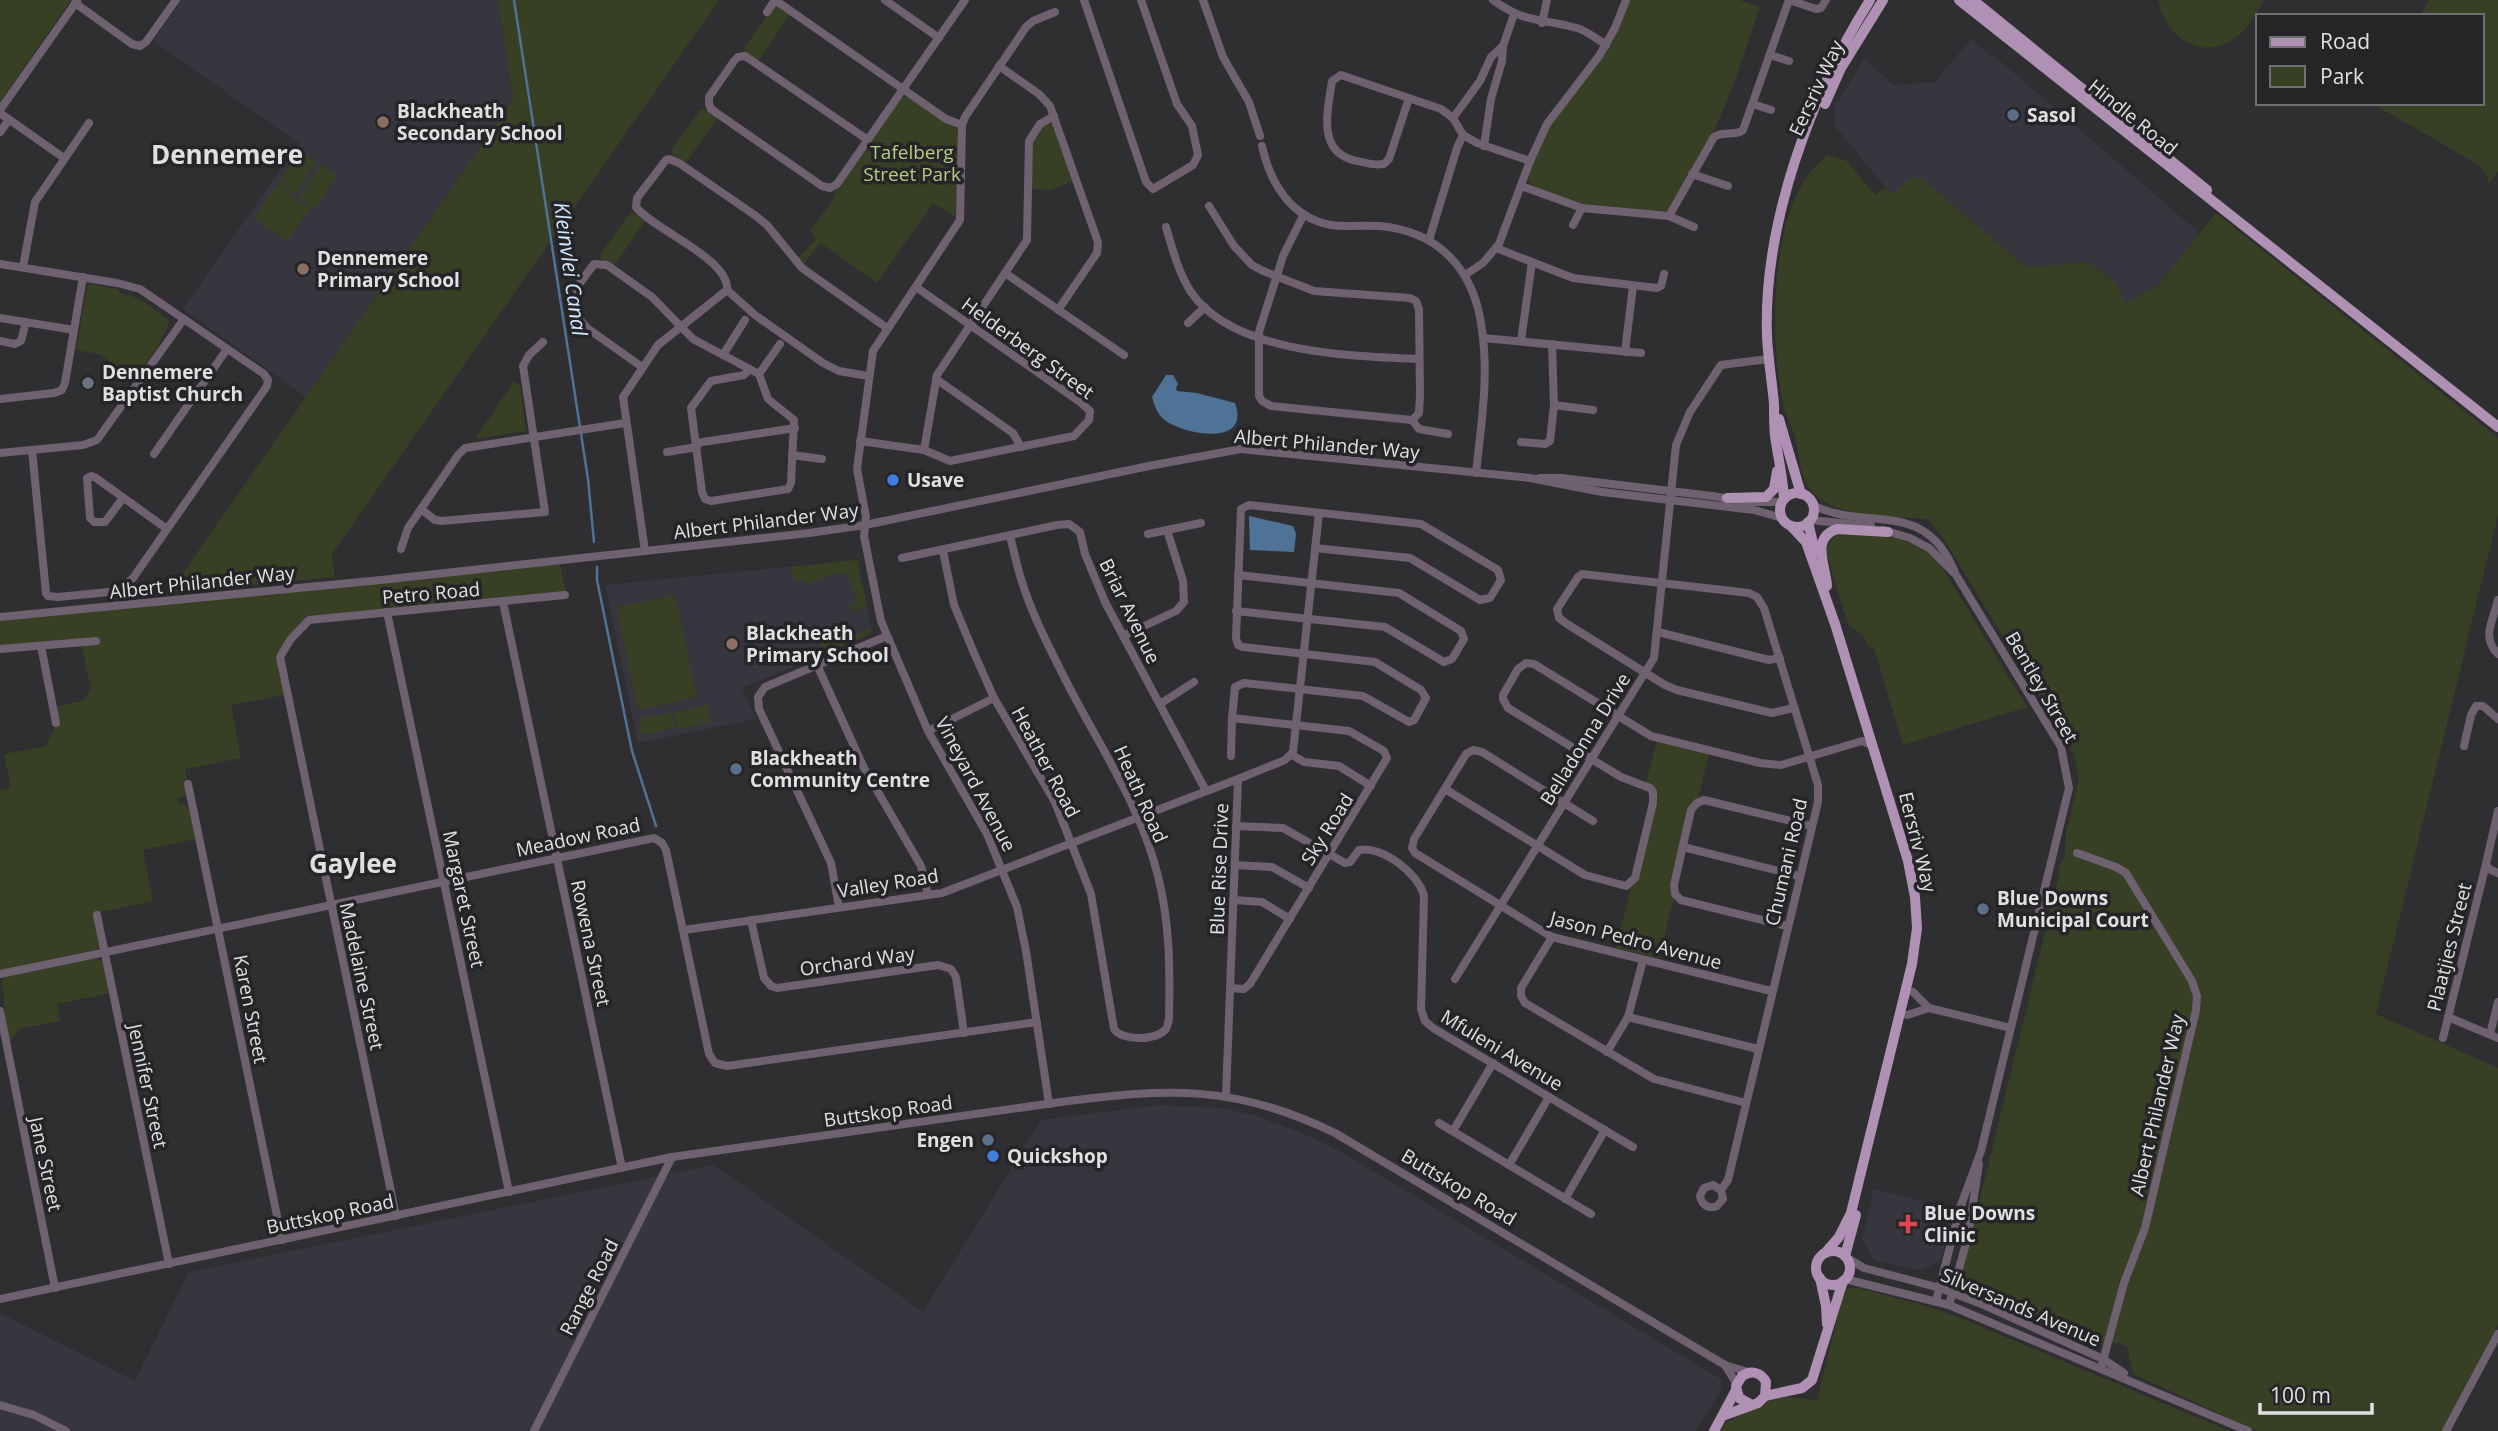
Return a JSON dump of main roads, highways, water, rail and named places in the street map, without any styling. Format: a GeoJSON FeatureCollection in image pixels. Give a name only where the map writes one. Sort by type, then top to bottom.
{"type":"FeatureCollection","features":[{"type":"Feature","properties":{"kind":"main road","name":"Eersriv Way"},"geometry":{"type":"LineString","coordinates":[[1783,501],[1783,481],[1768,359],[1770,272],[1792,170],[1842,49],[1870,0]]}},
{"type":"Feature","properties":{"kind":"main road","name":"Eersriv Way"},"geometry":{"type":"LineString","coordinates":[[1786,195],[1841,68],[1883,0]]}},
{"type":"Feature","properties":{"kind":"main road","name":"Hindle Road"},"geometry":{"type":"LineString","coordinates":[[1959,0],[2498,428]]}},
{"type":"Feature","properties":{"kind":"main road","name":"Hindle Road"},"geometry":{"type":"LineString","coordinates":[[1973,0],[2161,152],[2286,259]]}},
{"type":"Feature","properties":{"kind":"main road","name":"Eersriv Way"},"geometry":{"type":"LineString","coordinates":[[1774,405],[1801,494]]}},
{"type":"Feature","properties":{"kind":"main road"},"geometry":{"type":"LineString","coordinates":[[1727,498],[1766,497],[1774,489],[1777,473],[1771,438],[1774,420]]}},
{"type":"Feature","properties":{"kind":"main road"},"geometry":{"type":"LineString","coordinates":[[1793,493],[1808,498],[1813,505],[1809,521],[1801,526],[1791,526],[1782,518],[1780,510],[1783,501],[1793,493]]}},
{"type":"Feature","properties":{"kind":"main road","name":"Eersriv Way"},"geometry":{"type":"LineString","coordinates":[[1809,521],[1814,547],[1854,663],[1916,871],[1921,896],[1922,932],[1913,992],[1846,1257]]}},
{"type":"Feature","properties":{"kind":"main road","name":"Eersriv Way"},"geometry":{"type":"LineString","coordinates":[[1791,526],[1803,537],[1811,555],[1868,728],[1908,862],[1915,897],[1915,945],[1851,1213],[1839,1237],[1825,1253]]}},
{"type":"Feature","properties":{"kind":"main road"},"geometry":{"type":"LineString","coordinates":[[1827,586],[1820,550],[1824,536],[1829,531],[1888,531]]}},
{"type":"Feature","properties":{"kind":"main road"},"geometry":{"type":"LineString","coordinates":[[1765,1396],[1802,1388],[1812,1380],[1827,1328],[1850,1270],[1846,1257],[1834,1251],[1825,1253],[1816,1265],[1826,1306],[1827,1328]]}},
{"type":"Feature","properties":{"kind":"main road"},"geometry":{"type":"LineString","coordinates":[[1820,1278],[1831,1285],[1844,1280]]}},
{"type":"Feature","properties":{"kind":"main road"},"geometry":{"type":"LineString","coordinates":[[1714,1431],[1725,1415],[1740,1377],[1748,1373],[1758,1373],[1768,1387],[1765,1396],[1758,1403],[1725,1415]]}},
{"type":"Feature","properties":{"kind":"main road"},"geometry":{"type":"LineString","coordinates":[[1765,1380],[1794,1389]]}},
{"type":"Feature","properties":{"kind":"main road"},"geometry":{"type":"LineString","coordinates":[[1736,1387],[1741,1399],[1750,1404]]}},
{"type":"Feature","properties":{"kind":"water"},"geometry":{"type":"Polygon","coordinates":[[[1166,375],[1173,375],[1178,384],[1177,391],[1235,403],[1237,417],[1234,426],[1225,432],[1201,433],[1175,426],[1163,419],[1152,397],[1166,375]]]}},
{"type":"Feature","properties":{"kind":"water"},"geometry":{"type":"Polygon","coordinates":[[[1249,516],[1293,526],[1296,534],[1294,552],[1250,550],[1249,516]]]}},
{"type":"Feature","properties":{"kind":"waterway","name":"Kleinvlei Canal"},"geometry":{"type":"LineString","coordinates":[[514,0],[588,479],[594,542]]}},
{"type":"Feature","properties":{"kind":"waterway","name":"Kleinvlei Canal"},"geometry":{"type":"LineString","coordinates":[[597,567],[597,580],[632,751],[656,826]]}},
{"type":"Feature","properties":{"kind":"place","name":"Sasol"},"geometry":{"type":"Point","coordinates":[2013,115]}},
{"type":"Feature","properties":{"kind":"place","name":"Blackheath Secondary School"},"geometry":{"type":"Point","coordinates":[383,122]}},
{"type":"Feature","properties":{"kind":"place","name":"Dennemere Primary School"},"geometry":{"type":"Point","coordinates":[303,269]}},
{"type":"Feature","properties":{"kind":"place","name":"Dennemere Baptist Church"},"geometry":{"type":"Point","coordinates":[88,383]}},
{"type":"Feature","properties":{"kind":"place","name":"Usave"},"geometry":{"type":"Point","coordinates":[893,480]}},
{"type":"Feature","properties":{"kind":"place","name":"Blackheath Primary School"},"geometry":{"type":"Point","coordinates":[732,644]}},
{"type":"Feature","properties":{"kind":"place","name":"Blackheath Community Centre"},"geometry":{"type":"Point","coordinates":[736,769]}},
{"type":"Feature","properties":{"kind":"place","name":"Blue Downs Municipal Court"},"geometry":{"type":"Point","coordinates":[1983,909]}},
{"type":"Feature","properties":{"kind":"place","name":"Engen"},"geometry":{"type":"Point","coordinates":[988,1140]}},
{"type":"Feature","properties":{"kind":"place","name":"Quickshop"},"geometry":{"type":"Point","coordinates":[993,1156]}},
{"type":"Feature","properties":{"kind":"place","name":"Blue Downs Clinic"},"geometry":{"type":"Point","coordinates":[1908,1224]}},
{"type":"Feature","properties":{"kind":"district","name":"Dennemere"},"geometry":{"type":"Point","coordinates":[227,155]}},
{"type":"Feature","properties":{"kind":"district","name":"Gaylee"},"geometry":{"type":"Point","coordinates":[353,864]}},
{"type":"Feature","properties":{"kind":"park label","name":"Tafelberg Street Park"},"geometry":{"type":"Point","coordinates":[912,163]}}]}
